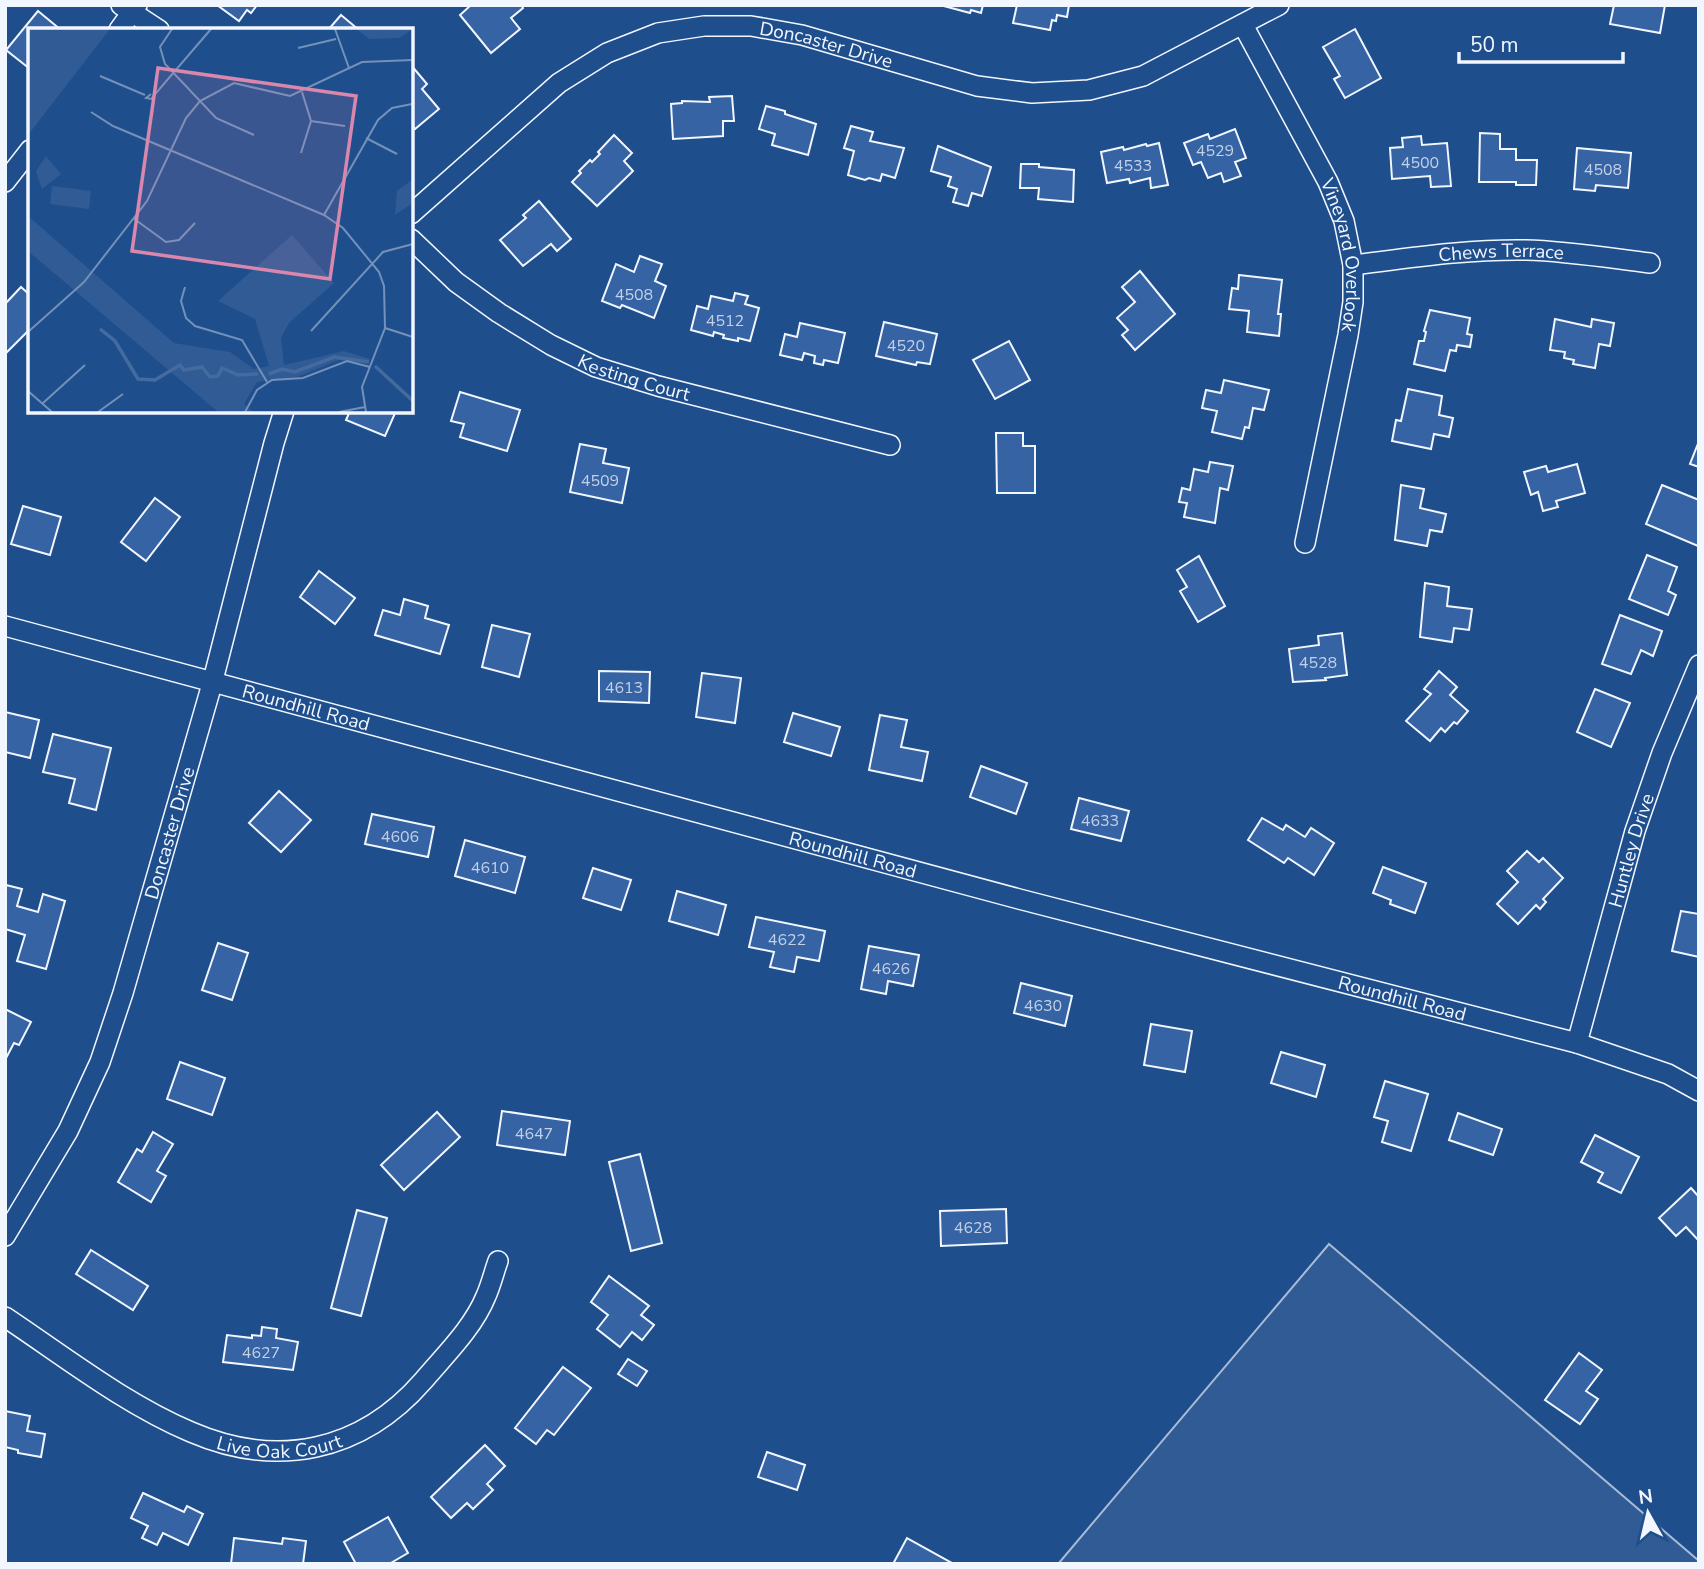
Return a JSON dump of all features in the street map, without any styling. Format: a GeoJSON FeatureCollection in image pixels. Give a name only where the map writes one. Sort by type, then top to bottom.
{"type":"FeatureCollection","features":[{"type":"Feature","properties":{"kind":"street","name":"Doncaster Drive"},"geometry":{"type":"LineString","coordinates":[[413,212],[559,83],[607,53],[658,33],[704,26],[751,26],[802,35],[977,86],[1032,93],[1089,90],[1143,76],[1279,5]]}},
{"type":"Feature","properties":{"kind":"street"},"geometry":{"type":"LineString","coordinates":[[120,28],[130,8],[156,28]]}},
{"type":"Feature","properties":{"kind":"street","name":"Vineyard Overlook"},"geometry":{"type":"LineString","coordinates":[[1243,25],[1328,182],[1344,221],[1353,265],[1353,302],[1348,335],[1305,543]]}},
{"type":"Feature","properties":{"kind":"street"},"geometry":{"type":"LineString","coordinates":[[5,182],[28,153]]}},
{"type":"Feature","properties":{"kind":"street","name":"Kesting Court"},"geometry":{"type":"LineString","coordinates":[[413,241],[456,282],[499,313],[551,345],[596,367],[658,386],[890,445]]}},
{"type":"Feature","properties":{"kind":"street","name":"Chews Terrace"},"geometry":{"type":"LineString","coordinates":[[1353,265],[1446,253],[1527,250],[1650,263]]}},
{"type":"Feature","properties":{"kind":"street","name":"Doncaster Drive"},"geometry":{"type":"LineString","coordinates":[[5,1236],[68,1131],[100,1062],[123,993],[212,684],[283,413]]}},
{"type":"Feature","properties":{"kind":"street","name":"Roundhill Road"},"geometry":{"type":"LineString","coordinates":[[5,626],[1005,896],[1577,1043],[1668,1074],[1699,1091]]}},
{"type":"Feature","properties":{"kind":"street","name":"Huntley Drive"},"geometry":{"type":"LineString","coordinates":[[1577,1043],[1634,831],[1661,753],[1699,665]]}},
{"type":"Feature","properties":{"kind":"street","name":"Live Oak Court"},"geometry":{"type":"LineString","coordinates":[[5,1317],[122,1395],[191,1433],[229,1445],[273,1452],[313,1448],[351,1438],[384,1419],[412,1394],[472,1322],[486,1296],[498,1261]]}},
{"type":"Feature","properties":{"kind":"shaded area"},"geometry":{"type":"Polygon","coordinates":[[[1329,1244],[1699,1561],[1699,1564],[1058,1564],[1329,1244]]]}},
{"type":"Feature","properties":{"kind":"building"},"geometry":{"type":"Polygon","coordinates":[[[217,5],[257,5],[251,13],[247,10],[239,21],[217,5]]]}},
{"type":"Feature","properties":{"kind":"building"},"geometry":{"type":"Polygon","coordinates":[[[471,5],[521,5],[523,8],[511,18],[520,29],[491,53],[460,15],[471,5]]]}},
{"type":"Feature","properties":{"kind":"building"},"geometry":{"type":"Polygon","coordinates":[[[940,5],[983,5],[981,13],[971,10],[970,13],[940,5]]]}},
{"type":"Feature","properties":{"kind":"building"},"geometry":{"type":"Polygon","coordinates":[[[1017,5],[1069,5],[1067,17],[1057,15],[1056,21],[1052,20],[1050,30],[1013,23],[1017,5]]]}},
{"type":"Feature","properties":{"kind":"building"},"geometry":{"type":"Polygon","coordinates":[[[1614,5],[1665,5],[1660,33],[1610,24],[1614,5]]]}},
{"type":"Feature","properties":{"kind":"building"},"geometry":{"type":"Polygon","coordinates":[[[38,11],[59,28],[28,28],[28,67],[6,50],[38,11]]]}},
{"type":"Feature","properties":{"kind":"building"},"geometry":{"type":"Polygon","coordinates":[[[341,15],[357,28],[330,28],[341,15]]]}},
{"type":"Feature","properties":{"kind":"building"},"geometry":{"type":"Polygon","coordinates":[[[1355,29],[1381,78],[1345,98],[1334,79],[1340,76],[1323,47],[1355,29]]]}},
{"type":"Feature","properties":{"kind":"building"},"geometry":{"type":"Polygon","coordinates":[[[413,67],[427,84],[422,89],[439,109],[415,129],[413,67]]]}},
{"type":"Feature","properties":{"kind":"building"},"geometry":{"type":"Polygon","coordinates":[[[732,96],[734,121],[723,121],[723,136],[673,139],[671,104],[682,101],[710,102],[709,97],[732,96]]]}},
{"type":"Feature","properties":{"kind":"building"},"geometry":{"type":"Polygon","coordinates":[[[766,106],[816,124],[808,155],[772,145],[775,134],[759,129],[766,106]]]}},
{"type":"Feature","properties":{"kind":"building"},"geometry":{"type":"Polygon","coordinates":[[[851,126],[873,132],[870,141],[904,148],[895,178],[882,174],[880,181],[848,175],[854,151],[844,148],[851,126]]]}},
{"type":"Feature","properties":{"kind":"building"},"geometry":{"type":"Polygon","coordinates":[[[1235,129],[1246,158],[1235,162],[1241,176],[1224,182],[1221,173],[1208,178],[1201,162],[1193,165],[1184,143],[1208,134],[1210,139],[1235,129]]]}},
{"type":"Feature","properties":{"kind":"building"},"geometry":{"type":"Polygon","coordinates":[[[1480,133],[1500,134],[1500,149],[1516,149],[1516,160],[1537,160],[1536,185],[1479,182],[1480,133]]]}},
{"type":"Feature","properties":{"kind":"building"},"geometry":{"type":"Polygon","coordinates":[[[614,135],[632,153],[624,161],[633,171],[597,206],[572,182],[590,160],[592,162],[600,154],[598,152],[614,135]]]}},
{"type":"Feature","properties":{"kind":"building"},"geometry":{"type":"Polygon","coordinates":[[[1421,136],[1422,145],[1447,143],[1451,186],[1431,187],[1430,176],[1392,179],[1390,148],[1403,147],[1402,138],[1421,136]]]}},
{"type":"Feature","properties":{"kind":"building"},"geometry":{"type":"Polygon","coordinates":[[[1159,143],[1168,185],[1151,188],[1150,178],[1130,183],[1129,179],[1107,183],[1101,152],[1159,143]]]}},
{"type":"Feature","properties":{"kind":"building"},"geometry":{"type":"Polygon","coordinates":[[[938,146],[991,167],[982,196],[972,193],[968,206],[953,202],[957,189],[948,186],[951,177],[931,171],[938,146]]]}},
{"type":"Feature","properties":{"kind":"building"},"geometry":{"type":"Polygon","coordinates":[[[1577,148],[1631,153],[1628,188],[1596,185],[1595,191],[1574,189],[1577,148]]]}},
{"type":"Feature","properties":{"kind":"building"},"geometry":{"type":"Polygon","coordinates":[[[1021,164],[1074,170],[1073,202],[1038,199],[1039,188],[1020,188],[1021,164]]]}},
{"type":"Feature","properties":{"kind":"building"},"geometry":{"type":"Polygon","coordinates":[[[539,201],[571,239],[557,251],[551,244],[523,266],[500,240],[526,218],[523,215],[539,201]]]}},
{"type":"Feature","properties":{"kind":"building"},"geometry":{"type":"Polygon","coordinates":[[[640,256],[662,264],[655,281],[666,286],[654,318],[622,305],[620,308],[602,301],[616,264],[634,272],[640,256]]]}},
{"type":"Feature","properties":{"kind":"building"},"geometry":{"type":"Polygon","coordinates":[[[1140,271],[1175,314],[1135,350],[1122,335],[1128,330],[1117,318],[1135,302],[1122,287],[1140,271]]]}},
{"type":"Feature","properties":{"kind":"building"},"geometry":{"type":"Polygon","coordinates":[[[1239,275],[1282,280],[1278,314],[1281,314],[1279,336],[1247,332],[1249,311],[1229,309],[1232,288],[1238,289],[1239,275]]]}},
{"type":"Feature","properties":{"kind":"building"},"geometry":{"type":"Polygon","coordinates":[[[21,287],[28,293],[28,331],[7,352],[5,350],[5,304],[21,287]]]}},
{"type":"Feature","properties":{"kind":"building"},"geometry":{"type":"Polygon","coordinates":[[[735,293],[748,296],[745,304],[759,308],[750,341],[723,338],[724,335],[714,332],[713,336],[691,330],[697,306],[708,309],[711,296],[733,301],[735,293]]]}},
{"type":"Feature","properties":{"kind":"building"},"geometry":{"type":"Polygon","coordinates":[[[1430,310],[1470,318],[1467,334],[1472,335],[1470,347],[1457,345],[1456,351],[1450,350],[1445,371],[1414,364],[1419,341],[1424,341],[1430,310]]]}},
{"type":"Feature","properties":{"kind":"building"},"geometry":{"type":"Polygon","coordinates":[[[1555,319],[1591,327],[1592,319],[1614,323],[1610,346],[1599,344],[1595,368],[1573,364],[1574,360],[1564,358],[1565,352],[1550,350],[1555,319]]]}},
{"type":"Feature","properties":{"kind":"building"},"geometry":{"type":"Polygon","coordinates":[[[884,322],[937,334],[930,364],[917,362],[916,365],[876,356],[884,322]]]}},
{"type":"Feature","properties":{"kind":"building"},"geometry":{"type":"Polygon","coordinates":[[[800,323],[845,333],[838,363],[824,360],[823,365],[814,363],[815,356],[804,353],[802,360],[780,355],[785,334],[797,337],[800,323]]]}},
{"type":"Feature","properties":{"kind":"building"},"geometry":{"type":"Polygon","coordinates":[[[1009,341],[1030,380],[995,399],[973,360],[1009,341]]]}},
{"type":"Feature","properties":{"kind":"building"},"geometry":{"type":"Polygon","coordinates":[[[1224,380],[1269,390],[1264,410],[1253,408],[1249,428],[1245,427],[1242,439],[1212,432],[1217,411],[1202,408],[1206,390],[1221,393],[1224,380]]]}},
{"type":"Feature","properties":{"kind":"building"},"geometry":{"type":"Polygon","coordinates":[[[1408,389],[1442,396],[1439,415],[1453,418],[1449,437],[1434,434],[1431,449],[1392,441],[1396,420],[1401,421],[1408,389]]]}},
{"type":"Feature","properties":{"kind":"building"},"geometry":{"type":"Polygon","coordinates":[[[460,392],[520,410],[507,451],[460,437],[464,424],[451,421],[460,392]]]}},
{"type":"Feature","properties":{"kind":"building"},"geometry":{"type":"Polygon","coordinates":[[[349,413],[395,413],[385,436],[346,420],[349,413]]]}},
{"type":"Feature","properties":{"kind":"building"},"geometry":{"type":"Polygon","coordinates":[[[996,433],[1023,433],[1023,446],[1035,446],[1035,493],[997,493],[996,433]]]}},
{"type":"Feature","properties":{"kind":"building"},"geometry":{"type":"Polygon","coordinates":[[[1699,441],[1699,467],[1690,464],[1699,441]]]}},
{"type":"Feature","properties":{"kind":"building"},"geometry":{"type":"Polygon","coordinates":[[[580,444],[606,449],[603,463],[629,468],[622,503],[570,492],[580,444]]]}},
{"type":"Feature","properties":{"kind":"building"},"geometry":{"type":"Polygon","coordinates":[[[1210,462],[1233,466],[1228,490],[1220,488],[1215,523],[1184,517],[1187,503],[1179,502],[1182,488],[1190,490],[1194,469],[1208,472],[1210,462]]]}},
{"type":"Feature","properties":{"kind":"building"},"geometry":{"type":"Polygon","coordinates":[[[1577,464],[1585,493],[1556,501],[1558,507],[1543,511],[1538,492],[1531,495],[1524,472],[1546,466],[1548,472],[1577,464]]]}},
{"type":"Feature","properties":{"kind":"building"},"geometry":{"type":"Polygon","coordinates":[[[1401,485],[1424,489],[1420,508],[1446,514],[1442,532],[1430,530],[1427,546],[1395,540],[1401,485]]]}},
{"type":"Feature","properties":{"kind":"building"},"geometry":{"type":"Polygon","coordinates":[[[1662,485],[1699,500],[1698,546],[1646,524],[1662,485]]]}},
{"type":"Feature","properties":{"kind":"building"},"geometry":{"type":"Polygon","coordinates":[[[155,498],[180,517],[146,561],[121,542],[155,498]]]}},
{"type":"Feature","properties":{"kind":"building"},"geometry":{"type":"Polygon","coordinates":[[[23,506],[61,517],[50,555],[11,544],[23,506]]]}},
{"type":"Feature","properties":{"kind":"building"},"geometry":{"type":"Polygon","coordinates":[[[1647,555],[1677,567],[1668,591],[1676,595],[1668,615],[1629,599],[1647,555]]]}},
{"type":"Feature","properties":{"kind":"building"},"geometry":{"type":"Polygon","coordinates":[[[1199,556],[1225,606],[1198,622],[1180,591],[1187,587],[1177,570],[1199,556]]]}},
{"type":"Feature","properties":{"kind":"building"},"geometry":{"type":"Polygon","coordinates":[[[319,571],[355,598],[335,624],[300,597],[319,571]]]}},
{"type":"Feature","properties":{"kind":"building"},"geometry":{"type":"Polygon","coordinates":[[[1425,583],[1449,587],[1447,606],[1472,609],[1469,630],[1454,628],[1452,642],[1420,637],[1425,583]]]}},
{"type":"Feature","properties":{"kind":"building"},"geometry":{"type":"Polygon","coordinates":[[[404,599],[428,606],[425,618],[449,625],[440,654],[375,635],[383,610],[400,615],[404,599]]]}},
{"type":"Feature","properties":{"kind":"building"},"geometry":{"type":"Polygon","coordinates":[[[1620,615],[1662,631],[1653,656],[1641,650],[1631,674],[1602,664],[1620,615]]]}},
{"type":"Feature","properties":{"kind":"building"},"geometry":{"type":"Polygon","coordinates":[[[492,625],[530,634],[519,677],[482,667],[492,625]]]}},
{"type":"Feature","properties":{"kind":"building"},"geometry":{"type":"Polygon","coordinates":[[[1342,633],[1347,675],[1325,678],[1326,680],[1293,682],[1289,649],[1319,645],[1318,636],[1342,633]]]}},
{"type":"Feature","properties":{"kind":"building"},"geometry":{"type":"Polygon","coordinates":[[[599,671],[650,672],[649,703],[599,701],[599,671]]]}},
{"type":"Feature","properties":{"kind":"building"},"geometry":{"type":"Polygon","coordinates":[[[1439,671],[1457,687],[1450,695],[1468,711],[1457,724],[1454,722],[1445,732],[1441,728],[1430,741],[1406,721],[1431,694],[1424,689],[1439,671]]]}},
{"type":"Feature","properties":{"kind":"building"},"geometry":{"type":"Polygon","coordinates":[[[702,673],[741,678],[735,723],[696,717],[702,673]]]}},
{"type":"Feature","properties":{"kind":"building"},"geometry":{"type":"Polygon","coordinates":[[[1595,689],[1630,703],[1611,747],[1577,732],[1595,689]]]}},
{"type":"Feature","properties":{"kind":"building"},"geometry":{"type":"Polygon","coordinates":[[[5,712],[39,720],[30,758],[5,752],[5,712]]]}},
{"type":"Feature","properties":{"kind":"building"},"geometry":{"type":"Polygon","coordinates":[[[793,713],[840,727],[831,756],[784,742],[793,713]]]}},
{"type":"Feature","properties":{"kind":"building"},"geometry":{"type":"Polygon","coordinates":[[[880,715],[907,720],[901,747],[928,752],[922,781],[869,770],[880,715]]]}},
{"type":"Feature","properties":{"kind":"building"},"geometry":{"type":"Polygon","coordinates":[[[53,734],[111,748],[96,810],[69,803],[75,779],[43,772],[53,734]]]}},
{"type":"Feature","properties":{"kind":"building"},"geometry":{"type":"Polygon","coordinates":[[[981,766],[1027,783],[1016,814],[970,797],[981,766]]]}},
{"type":"Feature","properties":{"kind":"building"},"geometry":{"type":"Polygon","coordinates":[[[279,791],[311,820],[281,852],[249,823],[279,791]]]}},
{"type":"Feature","properties":{"kind":"building"},"geometry":{"type":"Polygon","coordinates":[[[1079,798],[1129,811],[1121,841],[1071,829],[1079,798]]]}},
{"type":"Feature","properties":{"kind":"building"},"geometry":{"type":"Polygon","coordinates":[[[372,814],[434,827],[428,857],[365,844],[372,814]]]}},
{"type":"Feature","properties":{"kind":"building"},"geometry":{"type":"Polygon","coordinates":[[[1262,818],[1283,830],[1286,825],[1305,837],[1311,828],[1334,843],[1314,875],[1288,858],[1284,863],[1248,840],[1262,818]]]}},
{"type":"Feature","properties":{"kind":"building"},"geometry":{"type":"Polygon","coordinates":[[[465,840],[525,857],[515,893],[455,876],[465,840]]]}},
{"type":"Feature","properties":{"kind":"building"},"geometry":{"type":"Polygon","coordinates":[[[1527,851],[1539,862],[1543,858],[1563,878],[1543,899],[1546,902],[1540,909],[1536,905],[1518,924],[1497,904],[1518,882],[1507,871],[1527,851]]]}},
{"type":"Feature","properties":{"kind":"building"},"geometry":{"type":"Polygon","coordinates":[[[1383,867],[1426,883],[1415,913],[1390,904],[1391,900],[1373,893],[1383,867]]]}},
{"type":"Feature","properties":{"kind":"building"},"geometry":{"type":"Polygon","coordinates":[[[593,868],[631,880],[621,910],[583,898],[593,868]]]}},
{"type":"Feature","properties":{"kind":"building"},"geometry":{"type":"Polygon","coordinates":[[[6,885],[22,889],[17,906],[38,912],[43,894],[65,901],[46,969],[17,961],[25,935],[5,929],[6,885]]]}},
{"type":"Feature","properties":{"kind":"building"},"geometry":{"type":"Polygon","coordinates":[[[677,891],[726,905],[718,935],[669,921],[677,891]]]}},
{"type":"Feature","properties":{"kind":"building"},"geometry":{"type":"Polygon","coordinates":[[[1681,911],[1699,914],[1699,957],[1672,951],[1681,911]]]}},
{"type":"Feature","properties":{"kind":"building"},"geometry":{"type":"Polygon","coordinates":[[[756,917],[825,931],[819,961],[797,957],[794,972],[770,967],[774,952],[749,947],[756,917]]]}},
{"type":"Feature","properties":{"kind":"building"},"geometry":{"type":"Polygon","coordinates":[[[218,943],[248,953],[232,1000],[202,990],[218,943]]]}},
{"type":"Feature","properties":{"kind":"building"},"geometry":{"type":"Polygon","coordinates":[[[869,946],[919,955],[913,986],[888,981],[886,994],[861,989],[869,946]]]}},
{"type":"Feature","properties":{"kind":"building"},"geometry":{"type":"Polygon","coordinates":[[[1021,983],[1072,996],[1065,1026],[1014,1013],[1021,983]]]}},
{"type":"Feature","properties":{"kind":"building"},"geometry":{"type":"Polygon","coordinates":[[[5,1009],[31,1022],[19,1045],[14,1043],[5,1060],[5,1009]]]}},
{"type":"Feature","properties":{"kind":"building"},"geometry":{"type":"Polygon","coordinates":[[[1151,1024],[1192,1031],[1185,1072],[1144,1065],[1151,1024]]]}},
{"type":"Feature","properties":{"kind":"building"},"geometry":{"type":"Polygon","coordinates":[[[1281,1052],[1325,1065],[1316,1097],[1271,1083],[1281,1052]]]}},
{"type":"Feature","properties":{"kind":"building"},"geometry":{"type":"Polygon","coordinates":[[[180,1062],[225,1078],[212,1115],[167,1099],[180,1062]]]}},
{"type":"Feature","properties":{"kind":"building"},"geometry":{"type":"Polygon","coordinates":[[[1385,1081],[1428,1094],[1411,1151],[1382,1142],[1388,1121],[1374,1117],[1385,1081]]]}},
{"type":"Feature","properties":{"kind":"building"},"geometry":{"type":"Polygon","coordinates":[[[502,1111],[570,1121],[565,1155],[497,1145],[502,1111]]]}},
{"type":"Feature","properties":{"kind":"building"},"geometry":{"type":"Polygon","coordinates":[[[437,1112],[460,1137],[404,1190],[381,1165],[437,1112]]]}},
{"type":"Feature","properties":{"kind":"building"},"geometry":{"type":"Polygon","coordinates":[[[1458,1113],[1502,1129],[1493,1155],[1449,1140],[1458,1113]]]}},
{"type":"Feature","properties":{"kind":"building"},"geometry":{"type":"Polygon","coordinates":[[[153,1132],[173,1144],[157,1171],[166,1176],[151,1202],[118,1182],[137,1149],[142,1152],[153,1132]]]}},
{"type":"Feature","properties":{"kind":"building"},"geometry":{"type":"Polygon","coordinates":[[[1595,1135],[1639,1157],[1621,1193],[1598,1182],[1603,1173],[1581,1162],[1595,1135]]]}},
{"type":"Feature","properties":{"kind":"building"},"geometry":{"type":"Polygon","coordinates":[[[640,1154],[662,1243],[631,1251],[609,1162],[640,1154]]]}},
{"type":"Feature","properties":{"kind":"building"},"geometry":{"type":"Polygon","coordinates":[[[1691,1188],[1699,1197],[1699,1241],[1686,1227],[1676,1236],[1659,1218],[1691,1188]]]}},
{"type":"Feature","properties":{"kind":"building"},"geometry":{"type":"Polygon","coordinates":[[[1006,1209],[1007,1243],[941,1246],[940,1211],[1006,1209]]]}},
{"type":"Feature","properties":{"kind":"building"},"geometry":{"type":"Polygon","coordinates":[[[357,1210],[387,1218],[361,1316],[331,1308],[357,1210]]]}},
{"type":"Feature","properties":{"kind":"building"},"geometry":{"type":"Polygon","coordinates":[[[91,1250],[148,1286],[133,1310],[76,1274],[91,1250]]]}},
{"type":"Feature","properties":{"kind":"building"},"geometry":{"type":"Polygon","coordinates":[[[609,1276],[649,1306],[641,1315],[654,1325],[642,1340],[632,1332],[620,1347],[597,1329],[608,1315],[591,1302],[609,1276]]]}},
{"type":"Feature","properties":{"kind":"building"},"geometry":{"type":"Polygon","coordinates":[[[262,1327],[277,1329],[276,1338],[298,1342],[293,1370],[223,1362],[227,1335],[252,1338],[252,1335],[261,1336],[262,1327]]]}},
{"type":"Feature","properties":{"kind":"building"},"geometry":{"type":"Polygon","coordinates":[[[1579,1353],[1602,1370],[1586,1391],[1598,1399],[1580,1424],[1545,1400],[1579,1353]]]}},
{"type":"Feature","properties":{"kind":"building"},"geometry":{"type":"Polygon","coordinates":[[[628,1359],[647,1371],[637,1386],[618,1374],[628,1359]]]}},
{"type":"Feature","properties":{"kind":"building"},"geometry":{"type":"Polygon","coordinates":[[[563,1367],[591,1388],[554,1435],[547,1430],[536,1444],[515,1428],[563,1367]]]}},
{"type":"Feature","properties":{"kind":"building"},"geometry":{"type":"Polygon","coordinates":[[[5,1411],[30,1416],[27,1431],[45,1434],[41,1457],[18,1453],[18,1450],[5,1447],[5,1411]]]}},
{"type":"Feature","properties":{"kind":"building"},"geometry":{"type":"Polygon","coordinates":[[[485,1445],[505,1466],[487,1484],[493,1490],[473,1509],[467,1503],[451,1518],[431,1497],[485,1445]]]}},
{"type":"Feature","properties":{"kind":"building"},"geometry":{"type":"Polygon","coordinates":[[[767,1452],[805,1465],[797,1490],[758,1477],[767,1452]]]}},
{"type":"Feature","properties":{"kind":"building"},"geometry":{"type":"Polygon","coordinates":[[[143,1493],[184,1512],[187,1506],[203,1514],[188,1545],[163,1533],[157,1545],[142,1538],[148,1526],[131,1518],[143,1493]]]}},
{"type":"Feature","properties":{"kind":"building"},"geometry":{"type":"Polygon","coordinates":[[[388,1517],[408,1553],[389,1564],[356,1564],[344,1542],[388,1517]]]}},
{"type":"Feature","properties":{"kind":"building"},"geometry":{"type":"Polygon","coordinates":[[[234,1538],[282,1544],[283,1538],[306,1541],[303,1564],[231,1564],[234,1538]]]}},
{"type":"Feature","properties":{"kind":"building"},"geometry":{"type":"Polygon","coordinates":[[[907,1538],[954,1564],[893,1564],[907,1538]]]}}]}
